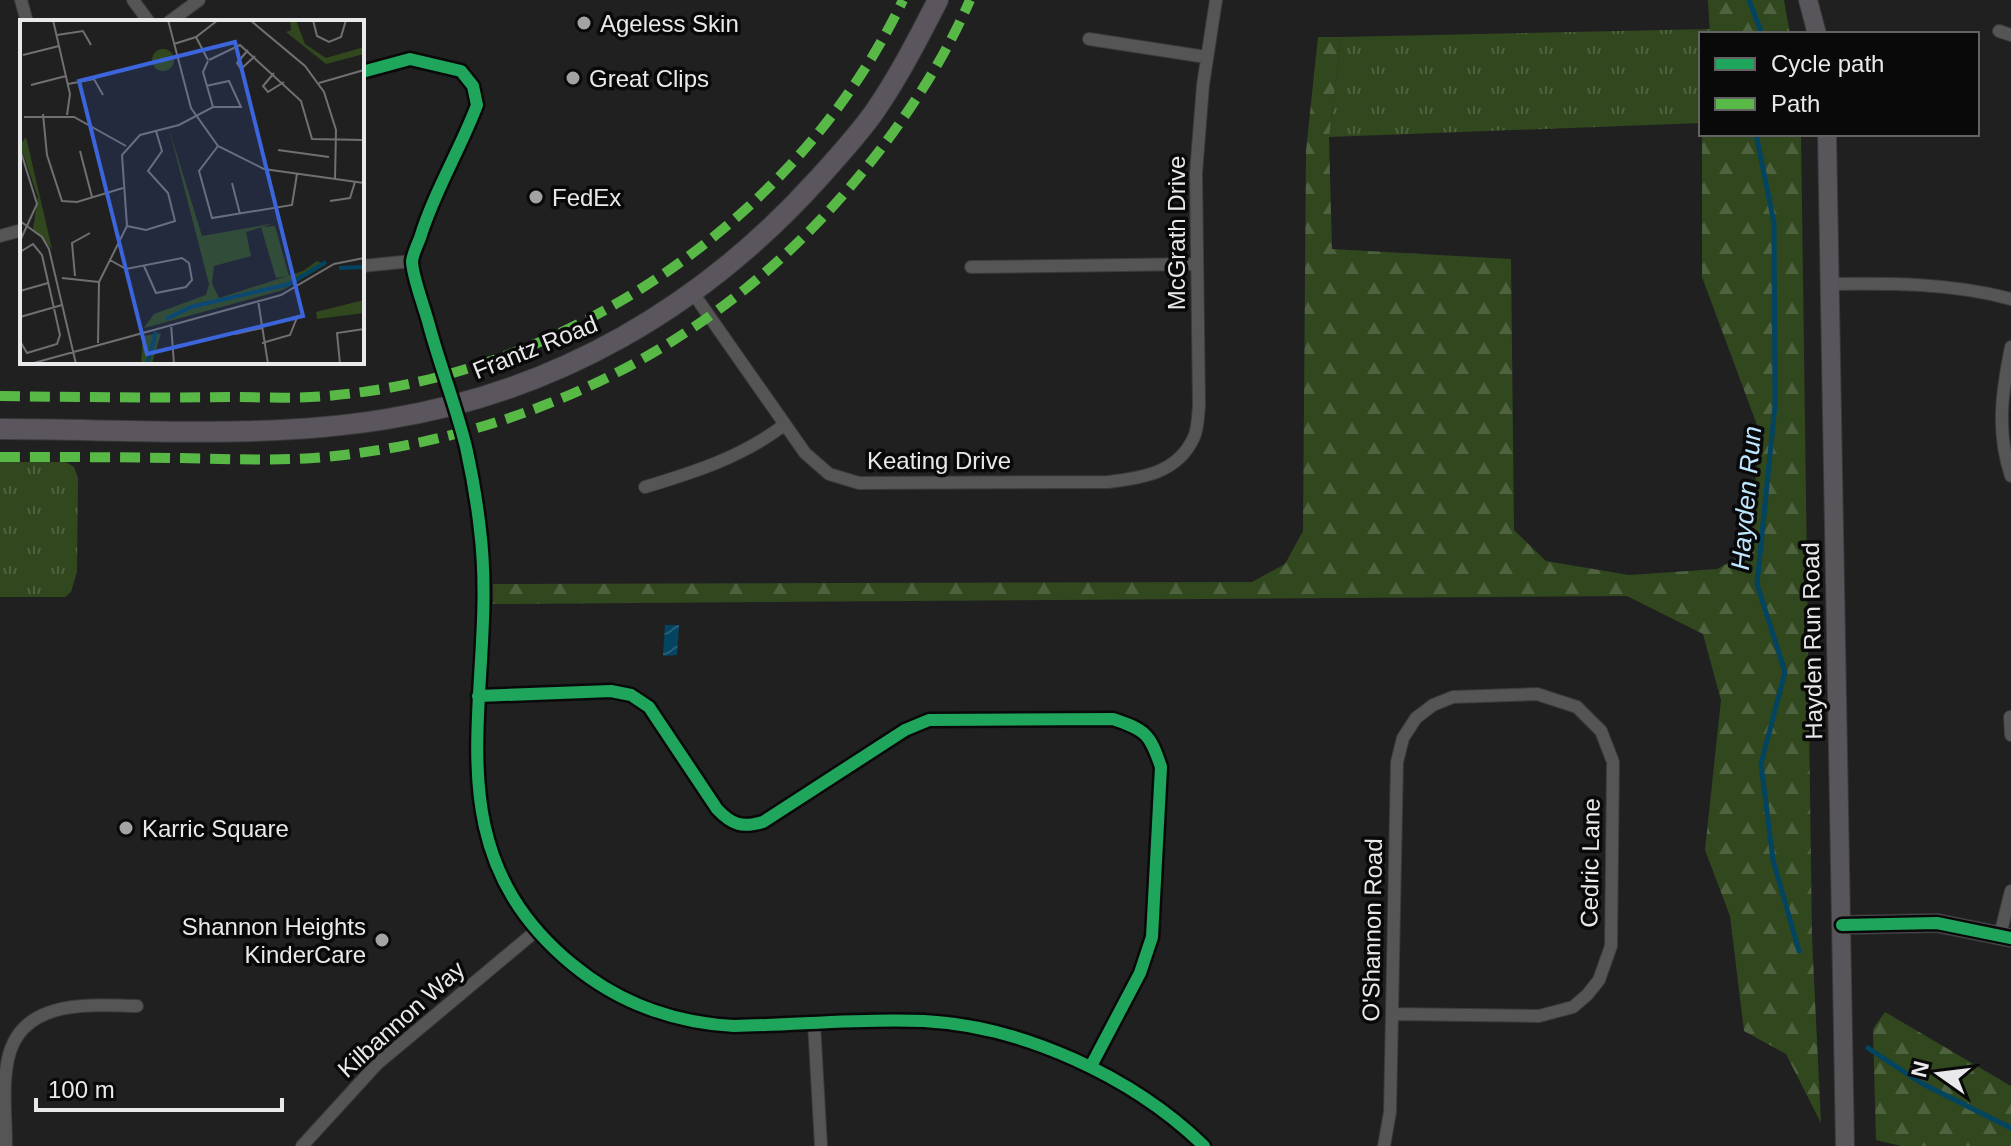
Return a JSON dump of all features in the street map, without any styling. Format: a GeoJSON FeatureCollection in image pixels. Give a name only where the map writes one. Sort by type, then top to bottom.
{"type":"FeatureCollection","features":[{"type":"Feature","properties":{"kind":"main road","name":"Frantz Road"},"geometry":{"type":"LineString","coordinates":[[0,429],[297,429],[384,420],[452,407],[586,358],[639,329],[693,293],[791,208],[874,112],[938,0]]}},
{"type":"Feature","properties":{"kind":"main road"},"geometry":{"type":"LineString","coordinates":[[1808,0],[1816,32]]}},
{"type":"Feature","properties":{"kind":"main road","name":"Hayden Run Road"},"geometry":{"type":"LineString","coordinates":[[1827,136],[1845,1146]]}},
{"type":"Feature","properties":{"kind":"main road"},"geometry":{"type":"LineString","coordinates":[[1842,925],[1937,923],[2006,936]]}},
{"type":"Feature","properties":{"kind":"street"},"geometry":{"type":"LineString","coordinates":[[21,0],[26,20]]}},
{"type":"Feature","properties":{"kind":"street"},"geometry":{"type":"LineString","coordinates":[[133,0],[148,20]]}},
{"type":"Feature","properties":{"kind":"street"},"geometry":{"type":"LineString","coordinates":[[172,20],[199,0]]}},
{"type":"Feature","properties":{"kind":"street","name":"McGrath Drive"},"geometry":{"type":"LineString","coordinates":[[1178,462],[1195,436],[1199,406],[1196,173],[1206,57],[1216,0]]}},
{"type":"Feature","properties":{"kind":"street"},"geometry":{"type":"LineString","coordinates":[[1089,39],[1206,57]]}},
{"type":"Feature","properties":{"kind":"street"},"geometry":{"type":"LineString","coordinates":[[364,71],[410,59],[461,71],[473,86],[477,105],[425,220],[412,261],[452,407],[466,446],[480,532],[482,572],[477,777],[481,816],[493,855],[512,894],[536,931],[585,975],[621,998],[659,1013],[702,1024],[734,1026],[925,1021],[1004,1035],[1091,1066],[1178,1121],[1204,1146]]}},
{"type":"Feature","properties":{"kind":"street"},"geometry":{"type":"LineString","coordinates":[[0,236],[20,231]]}},
{"type":"Feature","properties":{"kind":"street"},"geometry":{"type":"LineString","coordinates":[[364,266],[412,261]]}},
{"type":"Feature","properties":{"kind":"street"},"geometry":{"type":"LineString","coordinates":[[971,267],[1197,264]]}},
{"type":"Feature","properties":{"kind":"street"},"geometry":{"type":"LineString","coordinates":[[1829,284],[1906,283],[2011,299]]}},
{"type":"Feature","properties":{"kind":"street","name":"Keating Drive"},"geometry":{"type":"LineString","coordinates":[[693,293],[805,453],[829,474],[859,483],[1108,482],[1145,478],[1178,462]]}},
{"type":"Feature","properties":{"kind":"street"},"geometry":{"type":"LineString","coordinates":[[2011,347],[2003,388],[2000,429],[2011,476]]}},
{"type":"Feature","properties":{"kind":"street"},"geometry":{"type":"LineString","coordinates":[[645,487],[733,457],[784,425]]}},
{"type":"Feature","properties":{"kind":"street"},"geometry":{"type":"LineString","coordinates":[[478,696],[611,691],[631,695],[649,707],[717,809],[729,822],[746,827],[763,822],[905,730],[929,720],[1113,719],[1136,726],[1154,744],[1161,767],[1152,937],[1140,973],[1091,1066]]}},
{"type":"Feature","properties":{"kind":"street","name":"Cedric Lane"},"geometry":{"type":"LineString","coordinates":[[1393,1014],[1539,1016],[1558,1013],[1573,1007],[1599,980],[1611,946],[1613,762],[1601,731],[1577,707],[1537,694],[1453,697],[1433,705],[1416,718]]}},
{"type":"Feature","properties":{"kind":"street"},"geometry":{"type":"LineString","coordinates":[[2010,717],[2011,735]]}},
{"type":"Feature","properties":{"kind":"street","name":"O'Shannon Road"},"geometry":{"type":"LineString","coordinates":[[1384,1146],[1390,1112],[1397,762],[1403,738],[1416,718]]}},
{"type":"Feature","properties":{"kind":"street"},"geometry":{"type":"LineString","coordinates":[[2006,936],[2011,891]]}},
{"type":"Feature","properties":{"kind":"street","name":"Kilbannon Way"},"geometry":{"type":"LineString","coordinates":[[302,1146],[377,1064],[536,931]]}},
{"type":"Feature","properties":{"kind":"street"},"geometry":{"type":"LineString","coordinates":[[6,1146],[8,1057],[26,1026],[42,1015],[77,1004],[137,1006]]}},
{"type":"Feature","properties":{"kind":"street"},"geometry":{"type":"LineString","coordinates":[[814,1023],[821,1146]]}},
{"type":"Feature","properties":{"kind":"green space"},"geometry":{"type":"Polygon","coordinates":[[[1708,0],[1784,0],[1790,32],[1710,32],[1708,0]]]}},
{"type":"Feature","properties":{"kind":"green space"},"geometry":{"type":"Polygon","coordinates":[[[1711,29],[1710,32],[1699,32],[1699,123],[1329,137],[1341,37],[1711,29]]]}},
{"type":"Feature","properties":{"kind":"green space"},"geometry":{"type":"Polygon","coordinates":[[[1318,37],[1341,37],[1329,138],[1332,249],[1511,259],[1514,530],[1546,561],[1629,575],[1717,569],[1749,552],[1760,433],[1702,277],[1702,136],[1801,136],[1812,938],[1821,1123],[1786,1054],[1744,1031],[1730,916],[1705,850],[1721,700],[1703,634],[1627,596],[493,604],[493,584],[1252,582],[1285,564],[1303,531],[1306,151],[1318,37]]]}},
{"type":"Feature","properties":{"kind":"green space"},"geometry":{"type":"Polygon","coordinates":[[[0,462],[66,462],[74,467],[78,478],[77,572],[71,592],[65,597],[0,597],[0,462]]]}},
{"type":"Feature","properties":{"kind":"green space"},"geometry":{"type":"Polygon","coordinates":[[[1885,1012],[2011,1086],[2011,1146],[1901,1146],[1876,1140],[1873,1029],[1885,1012]]]}},
{"type":"Feature","properties":{"kind":"water"},"geometry":{"type":"Polygon","coordinates":[[[665,625],[679,625],[677,655],[663,656],[665,625]]]}},
{"type":"Feature","properties":{"kind":"waterway","name":"Hayden Run"},"geometry":{"type":"LineString","coordinates":[[1749,0],[1761,32]]}},
{"type":"Feature","properties":{"kind":"waterway","name":"Hayden Run"},"geometry":{"type":"LineString","coordinates":[[1756,136],[1774,223],[1775,405],[1757,584],[1785,672],[1761,764],[1773,860],[1799,951]]}},
{"type":"Feature","properties":{"kind":"waterway","name":"Hayden Run"},"geometry":{"type":"LineString","coordinates":[[1868,1048],[1921,1083],[2011,1128]]}},
{"type":"Feature","properties":{"kind":"marked path"},"geometry":{"type":"LineString","coordinates":[[0,396],[326,396],[415,382],[503,357],[587,320],[666,273],[738,216],[803,151],[858,79],[903,0]]}},
{"type":"Feature","properties":{"kind":"marked path"},"geometry":{"type":"LineString","coordinates":[[0,457],[260,460],[344,455],[424,441],[501,421],[575,393],[644,358],[709,316],[771,268],[827,212],[906,115],[941,59],[970,0]]}},
{"type":"Feature","properties":{"kind":"cycle path"},"geometry":{"type":"LineString","coordinates":[[364,71],[410,59],[461,71],[473,86],[477,105],[432,204],[412,261],[416,284],[458,416],[479,520],[484,590],[477,761],[482,815],[498,867],[526,917],[573,965],[609,990],[649,1009],[690,1021],[734,1026],[900,1020],[962,1025],[1000,1033],[1037,1045],[1110,1077],[1176,1121],[1204,1146]]}},
{"type":"Feature","properties":{"kind":"cycle path"},"geometry":{"type":"LineString","coordinates":[[478,696],[611,691],[631,695],[649,707],[717,809],[728,819],[743,825],[763,822],[905,730],[929,720],[1113,719],[1140,730],[1154,747],[1161,767],[1152,937],[1140,973],[1091,1066]]}},
{"type":"Feature","properties":{"kind":"cycle path"},"geometry":{"type":"LineString","coordinates":[[1842,925],[1937,923],[2011,938]]}},
{"type":"Feature","properties":{"kind":"place","name":"Ageless Skin"},"geometry":{"type":"Point","coordinates":[584,23]}},
{"type":"Feature","properties":{"kind":"place","name":"Great Clips"},"geometry":{"type":"Point","coordinates":[573,78]}},
{"type":"Feature","properties":{"kind":"place","name":"FedEx"},"geometry":{"type":"Point","coordinates":[536,197]}},
{"type":"Feature","properties":{"kind":"place","name":"Karric Square"},"geometry":{"type":"Point","coordinates":[126,828]}},
{"type":"Feature","properties":{"kind":"place","name":"Shannon Heights KinderCare"},"geometry":{"type":"Point","coordinates":[382,940]}}]}
